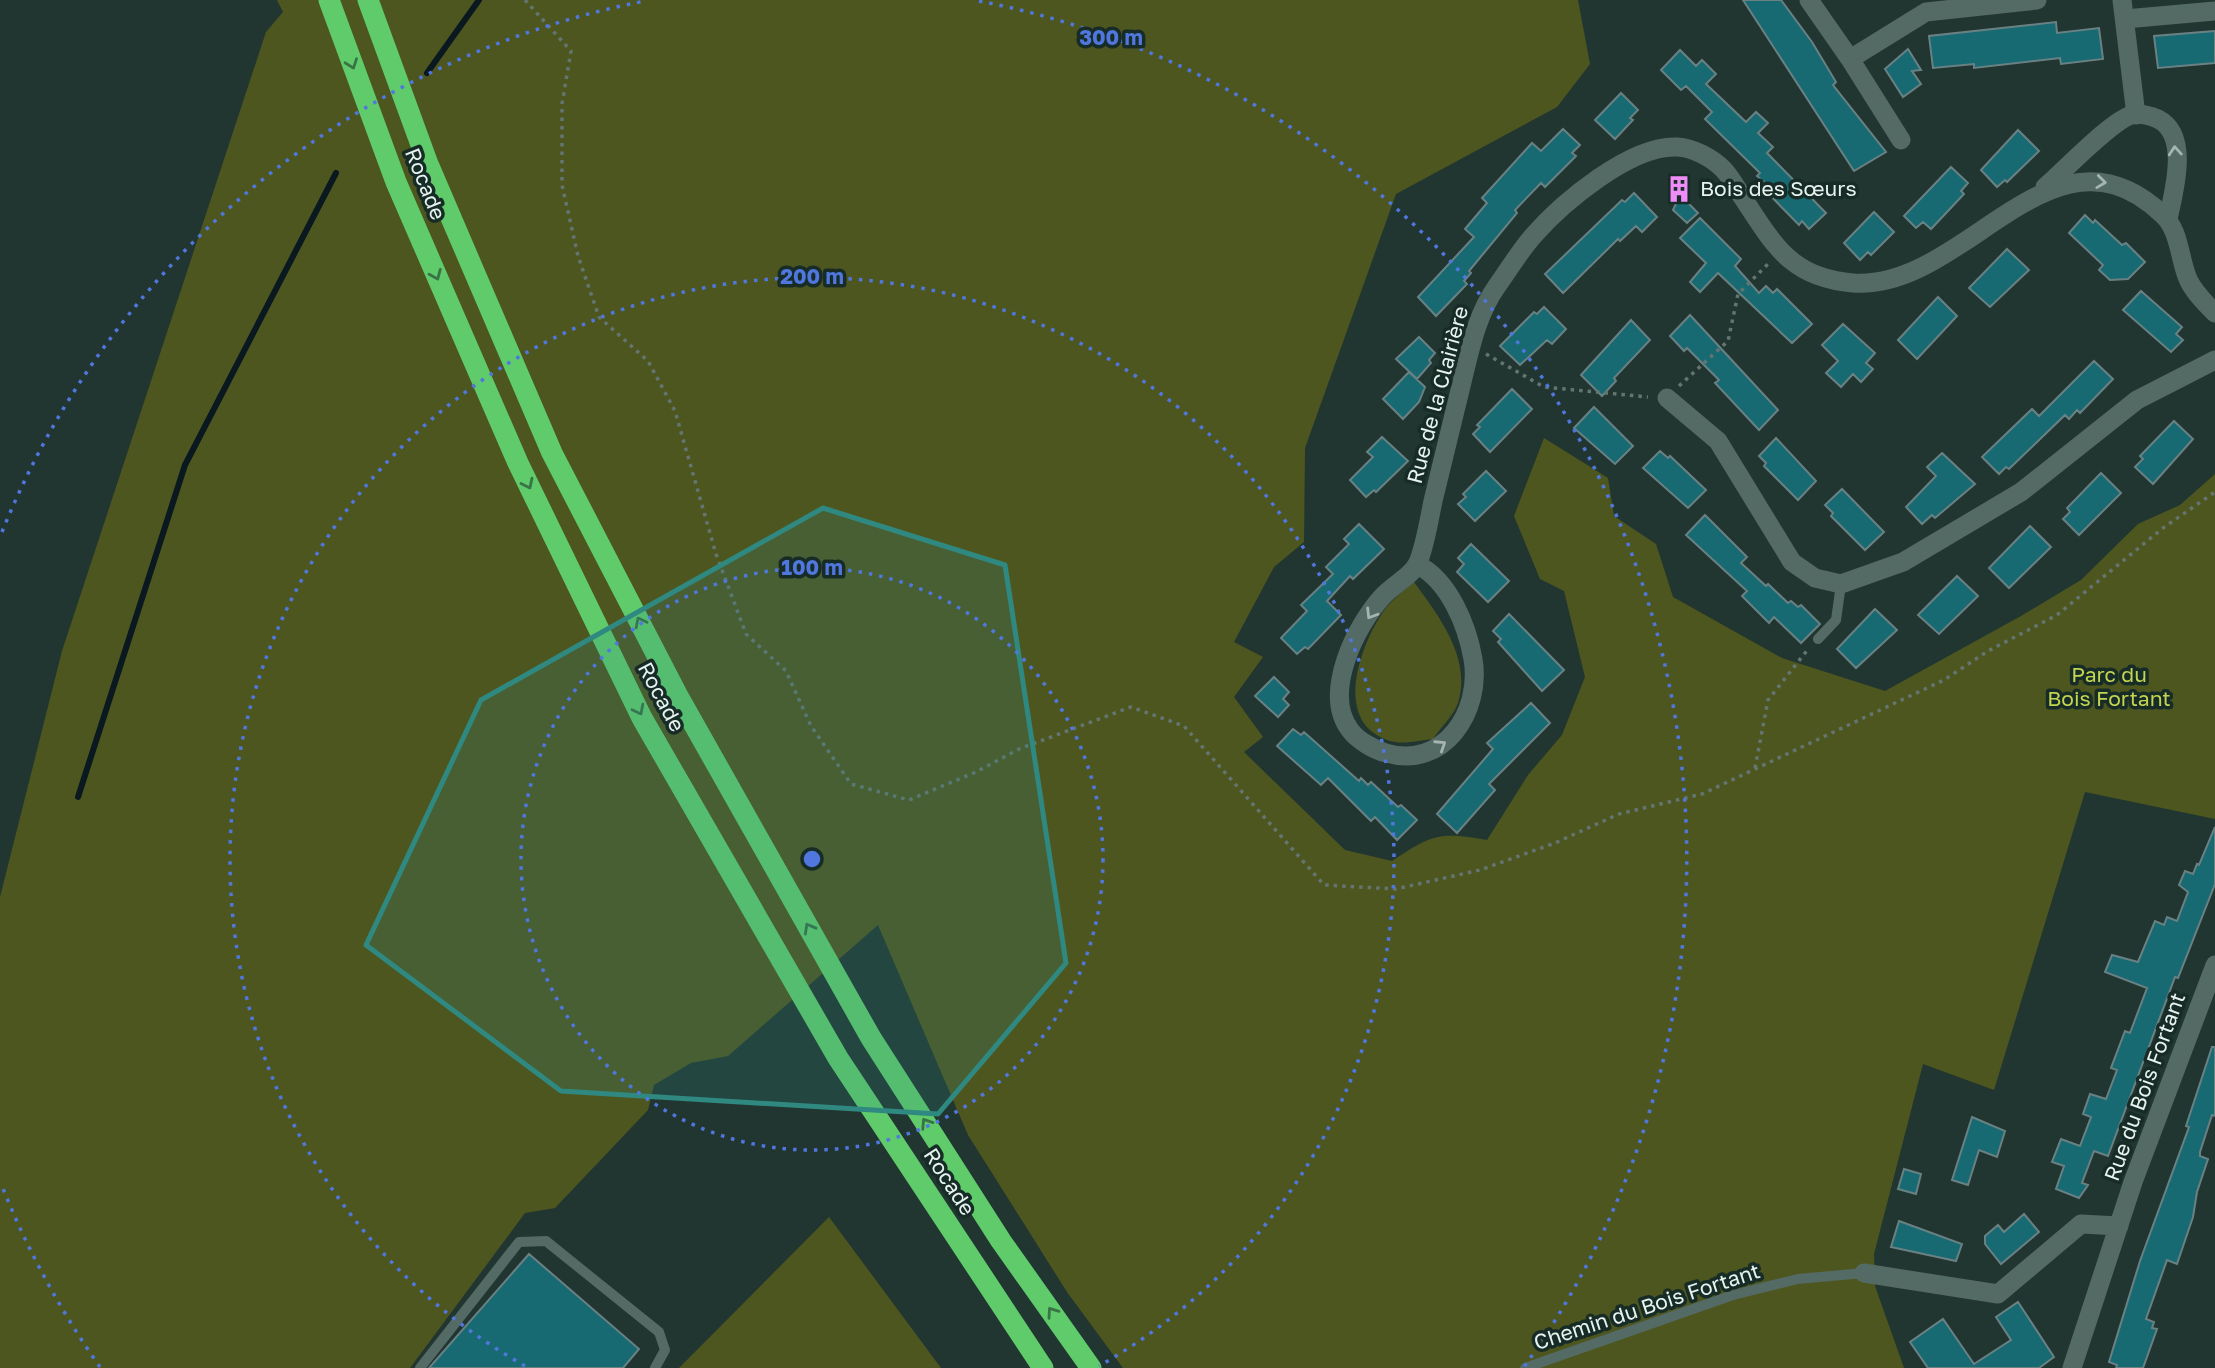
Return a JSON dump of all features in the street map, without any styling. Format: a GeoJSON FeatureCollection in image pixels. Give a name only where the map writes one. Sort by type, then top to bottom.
{"type":"FeatureCollection","features":[{"type":"Feature","properties":{"kind":"highway","name":"Rocade"},"geometry":{"type":"LineString","coordinates":[[329,0],[396,183],[507,438],[642,718],[838,1058],[1041,1368]]}},
{"type":"Feature","properties":{"kind":"highway"},"geometry":{"type":"LineString","coordinates":[[368,0],[428,164],[552,453],[679,698],[871,1038],[1001,1241],[1091,1368]]}},
{"type":"Feature","properties":{"kind":"street"},"geometry":{"type":"LineString","coordinates":[[1809,0],[1901,140]]}},
{"type":"Feature","properties":{"kind":"street"},"geometry":{"type":"LineString","coordinates":[[1850,59],[1926,12],[1948,5],[2036,0]]}},
{"type":"Feature","properties":{"kind":"street"},"geometry":{"type":"LineString","coordinates":[[2136,115],[2123,10],[2215,11]]}},
{"type":"Feature","properties":{"kind":"street"},"geometry":{"type":"LineString","coordinates":[[2036,195],[2108,130],[2131,115],[2150,116],[2167,124],[2176,144],[2175,187],[2168,219],[2188,280],[2215,313]]}},
{"type":"Feature","properties":{"kind":"street","name":"Rue de la Clairière"},"geometry":{"type":"LineString","coordinates":[[1418,565],[1471,345],[1486,301],[1532,237],[1576,195],[1622,164],[1651,152],[1677,147],[1702,154],[1725,171],[1780,254],[1825,280],[1859,284],[1890,281],[1915,273],[2036,195],[2080,180],[2115,184],[2144,199],[2168,219]]}},
{"type":"Feature","properties":{"kind":"street"},"geometry":{"type":"LineString","coordinates":[[1667,398],[1718,441],[1792,562],[1815,578],[1841,584],[1903,562],[2010,499],[2137,400],[2215,360]]}},
{"type":"Feature","properties":{"kind":"street"},"geometry":{"type":"LineString","coordinates":[[1418,565],[1434,574],[1464,626],[1474,662],[1472,704],[1453,737],[1428,754],[1401,757],[1375,750],[1349,730],[1340,703],[1342,668],[1381,598],[1418,565]]}},
{"type":"Feature","properties":{"kind":"street","name":"Rue du Bois Fortant"},"geometry":{"type":"LineString","coordinates":[[2072,1368],[2119,1226],[2215,965]]}},
{"type":"Feature","properties":{"kind":"street"},"geometry":{"type":"LineString","coordinates":[[1864,1273],[1998,1294],[2081,1224],[2119,1226]]}},
{"type":"Feature","properties":{"kind":"lane"},"geometry":{"type":"LineString","coordinates":[[1818,639],[1836,620],[1841,584]]}},
{"type":"Feature","properties":{"kind":"lane"},"geometry":{"type":"LineString","coordinates":[[420,1368],[519,1242],[531,1239],[546,1241],[659,1332],[665,1350],[655,1368]]}},
{"type":"Feature","properties":{"kind":"lane","name":"Chemin du Bois Fortant"},"geometry":{"type":"LineString","coordinates":[[1525,1368],[1733,1295],[1798,1279],[1864,1273]]}},
{"type":"Feature","properties":{"kind":"path"},"geometry":{"type":"LineString","coordinates":[[525,0],[571,51],[562,104],[562,185],[578,256],[599,317],[648,361],[676,411],[716,554],[746,634],[786,671],[811,726],[851,784],[909,800],[976,772],[1019,749],[1131,707],[1184,726],[1324,885],[1396,889],[1480,870],[1555,843],[1619,814],[1702,794],[1944,680],[1987,652],[2057,615],[2163,528],[2215,492]]}},
{"type":"Feature","properties":{"kind":"path"},"geometry":{"type":"LineString","coordinates":[[1471,345],[1544,387],[1667,398],[1728,341],[1738,293],[1780,254]]}},
{"type":"Feature","properties":{"kind":"path"},"geometry":{"type":"LineString","coordinates":[[1755,769],[1768,700],[1818,639]]}},
{"type":"Feature","properties":{"kind":"highlighted area"},"geometry":{"type":"Polygon","coordinates":[[[823,508],[1005,565],[1066,963],[938,1114],[561,1091],[366,945],[481,700],[823,508]]]}},
{"type":"Feature","properties":{"kind":"green space","name":"Parc du Bois Fortant"},"geometry":{"type":"Polygon","coordinates":[[[277,0],[1578,0],[1590,64],[1557,107],[1396,194],[1305,448],[1304,542],[1274,567],[1234,642],[1263,657],[1234,697],[1263,737],[1244,752],[1345,850],[1392,861],[1436,837],[1457,836],[1487,840],[1528,775],[1562,735],[1585,677],[1564,591],[1540,579],[1514,516],[1544,438],[1608,478],[1614,516],[1656,544],[1673,597],[1782,658],[1885,691],[2081,580],[2138,524],[2180,505],[2215,474],[2215,819],[2085,792],[1994,1090],[1923,1064],[1874,1254],[1875,1286],[1904,1368],[1123,1368],[1067,1292],[968,1135],[878,925],[728,1056],[691,1063],[654,1085],[648,1110],[555,1208],[525,1213],[410,1368],[0,1368],[0,897],[62,651],[266,32],[283,12],[277,0]]]}},
{"type":"Feature","properties":{"kind":"green space"},"geometry":{"type":"Polygon","coordinates":[[[1414,582],[1450,638],[1457,654],[1461,686],[1456,708],[1433,739],[1395,742],[1375,734],[1363,721],[1356,704],[1356,686],[1365,646],[1374,628],[1389,604],[1414,582]]]}},
{"type":"Feature","properties":{"kind":"green space"},"geometry":{"type":"Polygon","coordinates":[[[829,1217],[941,1368],[679,1368],[829,1217]]]}},
{"type":"Feature","properties":{"kind":"building"},"geometry":{"type":"Polygon","coordinates":[[[1743,0],[1781,0],[1812,42],[1836,82],[1833,85],[1886,152],[1854,171],[1743,0]]]}},
{"type":"Feature","properties":{"kind":"building"},"geometry":{"type":"Polygon","coordinates":[[[2056,22],[2057,33],[2099,28],[2103,59],[2061,64],[2060,58],[1974,68],[1974,64],[1933,68],[1929,36],[2056,22]]]}},
{"type":"Feature","properties":{"kind":"building"},"geometry":{"type":"Polygon","coordinates":[[[2215,31],[2215,63],[2158,68],[2154,36],[2215,31]]]}},
{"type":"Feature","properties":{"kind":"building"},"geometry":{"type":"Polygon","coordinates":[[[1908,49],[1921,70],[1912,71],[1921,84],[1903,97],[1885,69],[1908,49]]]}},
{"type":"Feature","properties":{"kind":"building"},"geometry":{"type":"Polygon","coordinates":[[[1680,50],[1696,66],[1702,60],[1716,74],[1706,84],[1746,122],[1756,112],[1768,123],[1758,133],[1773,147],[1767,153],[1826,213],[1809,229],[1802,221],[1799,225],[1761,186],[1765,183],[1757,176],[1760,173],[1705,119],[1712,112],[1686,86],[1681,90],[1661,70],[1680,50]]]}},
{"type":"Feature","properties":{"kind":"building"},"geometry":{"type":"Polygon","coordinates":[[[1621,93],[1638,110],[1630,118],[1633,120],[1615,139],[1595,120],[1621,93]]]}},
{"type":"Feature","properties":{"kind":"building"},"geometry":{"type":"Polygon","coordinates":[[[1563,129],[1580,145],[1572,153],[1576,156],[1545,187],[1541,183],[1515,210],[1517,213],[1469,271],[1471,273],[1464,281],[1467,284],[1436,316],[1418,297],[1474,237],[1465,229],[1487,203],[1482,198],[1532,143],[1541,151],[1563,129]]]}},
{"type":"Feature","properties":{"kind":"building"},"geometry":{"type":"Polygon","coordinates":[[[2018,130],[2039,151],[2007,182],[2005,180],[1997,187],[1981,170],[2018,130]]]}},
{"type":"Feature","properties":{"kind":"building"},"geometry":{"type":"Polygon","coordinates":[[[1951,167],[1968,183],[1961,191],[1964,194],[1931,229],[1923,222],[1916,228],[1904,216],[1951,167]]]}},
{"type":"Feature","properties":{"kind":"building"},"geometry":{"type":"Polygon","coordinates":[[[1634,193],[1657,217],[1642,232],[1636,226],[1620,241],[1618,239],[1563,293],[1545,274],[1622,200],[1625,202],[1634,193]]]}},
{"type":"Feature","properties":{"kind":"building"},"geometry":{"type":"Polygon","coordinates":[[[1680,195],[1698,213],[1687,223],[1673,210],[1680,195]]]}},
{"type":"Feature","properties":{"kind":"building"},"geometry":{"type":"Polygon","coordinates":[[[1874,212],[1894,232],[1871,255],[1868,252],[1860,260],[1844,243],[1874,212]]]}},
{"type":"Feature","properties":{"kind":"building"},"geometry":{"type":"Polygon","coordinates":[[[2085,215],[2093,223],[2095,220],[2122,245],[2126,243],[2145,262],[2128,279],[2110,280],[2099,270],[2103,265],[2069,233],[2085,215]]]}},
{"type":"Feature","properties":{"kind":"building"},"geometry":{"type":"Polygon","coordinates":[[[1700,218],[1741,259],[1735,266],[1759,293],[1766,286],[1773,293],[1777,289],[1812,324],[1792,343],[1718,273],[1700,292],[1690,282],[1706,263],[1680,238],[1700,218]]]}},
{"type":"Feature","properties":{"kind":"building"},"geometry":{"type":"Polygon","coordinates":[[[2007,249],[2029,270],[1990,307],[1969,288],[2007,249]]]}},
{"type":"Feature","properties":{"kind":"building"},"geometry":{"type":"Polygon","coordinates":[[[2141,291],[2182,327],[2176,334],[2183,340],[2171,352],[2123,310],[2141,291]]]}},
{"type":"Feature","properties":{"kind":"building"},"geometry":{"type":"Polygon","coordinates":[[[1938,297],[1957,316],[1917,359],[1898,340],[1938,297]]]}},
{"type":"Feature","properties":{"kind":"building"},"geometry":{"type":"Polygon","coordinates":[[[1544,307],[1566,329],[1552,344],[1547,340],[1520,365],[1500,346],[1534,312],[1537,314],[1544,307]]]}},
{"type":"Feature","properties":{"kind":"building"},"geometry":{"type":"Polygon","coordinates":[[[1690,315],[1778,410],[1759,430],[1715,383],[1719,380],[1687,348],[1684,351],[1670,336],[1690,315]]]}},
{"type":"Feature","properties":{"kind":"building"},"geometry":{"type":"Polygon","coordinates":[[[1631,320],[1650,340],[1614,378],[1616,381],[1602,396],[1581,375],[1631,320]]]}},
{"type":"Feature","properties":{"kind":"building"},"geometry":{"type":"Polygon","coordinates":[[[1843,324],[1875,353],[1866,363],[1873,369],[1861,382],[1853,374],[1841,387],[1826,373],[1838,361],[1822,345],[1843,324]]]}},
{"type":"Feature","properties":{"kind":"building"},"geometry":{"type":"Polygon","coordinates":[[[1419,337],[1435,353],[1429,360],[1431,363],[1417,379],[1396,359],[1419,337]]]}},
{"type":"Feature","properties":{"kind":"building"},"geometry":{"type":"Polygon","coordinates":[[[2094,361],[2113,379],[2080,413],[2077,410],[2069,419],[2065,415],[2009,469],[2006,467],[1999,474],[1982,457],[2032,409],[2039,416],[2094,361]]]}},
{"type":"Feature","properties":{"kind":"building"},"geometry":{"type":"Polygon","coordinates":[[[1409,372],[1425,387],[1419,402],[1403,419],[1383,399],[1409,372]]]}},
{"type":"Feature","properties":{"kind":"building"},"geometry":{"type":"Polygon","coordinates":[[[1512,389],[1532,409],[1490,452],[1473,434],[1480,427],[1477,425],[1512,389]]]}},
{"type":"Feature","properties":{"kind":"building"},"geometry":{"type":"Polygon","coordinates":[[[1594,407],[1633,446],[1615,464],[1574,428],[1594,407]]]}},
{"type":"Feature","properties":{"kind":"building"},"geometry":{"type":"Polygon","coordinates":[[[2174,421],[2193,439],[2153,484],[2135,467],[2143,459],[2140,456],[2174,421]]]}},
{"type":"Feature","properties":{"kind":"building"},"geometry":{"type":"Polygon","coordinates":[[[1382,437],[1408,461],[1376,492],[1374,490],[1366,497],[1350,480],[1373,457],[1367,452],[1382,437]]]}},
{"type":"Feature","properties":{"kind":"building"},"geometry":{"type":"Polygon","coordinates":[[[1776,438],[1816,481],[1798,500],[1764,466],[1766,463],[1759,456],[1776,438]]]}},
{"type":"Feature","properties":{"kind":"building"},"geometry":{"type":"Polygon","coordinates":[[[1660,451],[1668,458],[1670,456],[1706,490],[1688,508],[1643,468],[1660,451]]]}},
{"type":"Feature","properties":{"kind":"building"},"geometry":{"type":"Polygon","coordinates":[[[1942,453],[1975,484],[1935,518],[1932,515],[1922,524],[1906,507],[1936,476],[1927,467],[1942,453]]]}},
{"type":"Feature","properties":{"kind":"building"},"geometry":{"type":"Polygon","coordinates":[[[1486,471],[1506,491],[1475,521],[1458,504],[1466,497],[1463,494],[1486,471]]]}},
{"type":"Feature","properties":{"kind":"building"},"geometry":{"type":"Polygon","coordinates":[[[2101,473],[2121,493],[2079,535],[2063,519],[2070,512],[2067,508],[2101,473]]]}},
{"type":"Feature","properties":{"kind":"building"},"geometry":{"type":"Polygon","coordinates":[[[1842,489],[1884,532],[1865,550],[1831,516],[1833,513],[1825,505],[1842,489]]]}},
{"type":"Feature","properties":{"kind":"building"},"geometry":{"type":"Polygon","coordinates":[[[1705,515],[1747,557],[1741,563],[1788,603],[1791,601],[1798,607],[1801,605],[1820,624],[1801,643],[1774,617],[1769,623],[1742,596],[1747,591],[1686,535],[1705,515]]]}},
{"type":"Feature","properties":{"kind":"building"},"geometry":{"type":"Polygon","coordinates":[[[1359,524],[1384,549],[1353,579],[1350,576],[1327,601],[1341,615],[1308,649],[1305,647],[1297,654],[1281,638],[1307,611],[1301,605],[1333,574],[1326,567],[1349,544],[1344,539],[1359,524]]]}},
{"type":"Feature","properties":{"kind":"building"},"geometry":{"type":"Polygon","coordinates":[[[2030,526],[2051,547],[2009,588],[1989,568],[2030,526]]]}},
{"type":"Feature","properties":{"kind":"building"},"geometry":{"type":"Polygon","coordinates":[[[1471,544],[1509,581],[1488,602],[1457,572],[1464,564],[1458,558],[1471,544]]]}},
{"type":"Feature","properties":{"kind":"building"},"geometry":{"type":"Polygon","coordinates":[[[1957,576],[1978,596],[1939,634],[1918,615],[1957,576]]]}},
{"type":"Feature","properties":{"kind":"building"},"geometry":{"type":"Polygon","coordinates":[[[1875,609],[1897,630],[1856,668],[1837,649],[1875,609]]]}},
{"type":"Feature","properties":{"kind":"building"},"geometry":{"type":"Polygon","coordinates":[[[1509,614],[1564,670],[1542,691],[1498,642],[1501,639],[1493,631],[1509,614]]]}},
{"type":"Feature","properties":{"kind":"building"},"geometry":{"type":"Polygon","coordinates":[[[1274,677],[1289,692],[1283,699],[1289,705],[1278,717],[1255,696],[1274,677]]]}},
{"type":"Feature","properties":{"kind":"building"},"geometry":{"type":"Polygon","coordinates":[[[1531,703],[1550,723],[1489,784],[1495,790],[1457,833],[1437,814],[1493,749],[1487,743],[1531,703]]]}},
{"type":"Feature","properties":{"kind":"building"},"geometry":{"type":"Polygon","coordinates":[[[1293,729],[1301,735],[1304,732],[1359,781],[1361,778],[1368,785],[1371,782],[1417,820],[1397,840],[1375,817],[1371,821],[1328,778],[1321,785],[1277,746],[1293,729]]]}},
{"type":"Feature","properties":{"kind":"building"},"geometry":{"type":"Polygon","coordinates":[[[2215,827],[2215,884],[2178,978],[2175,977],[2108,1156],[2094,1151],[2082,1183],[2088,1185],[2079,1198],[2056,1189],[2064,1166],[2052,1162],[2061,1139],[2080,1146],[2091,1117],[2083,1114],[2090,1094],[2106,1099],[2117,1070],[2111,1068],[2125,1031],[2130,1033],[2147,988],[2105,972],[2112,955],[2138,962],[2155,921],[2164,925],[2167,917],[2177,921],[2188,892],[2179,885],[2185,871],[2193,874],[2197,864],[2199,865],[2215,827]]]}},
{"type":"Feature","properties":{"kind":"building"},"geometry":{"type":"Polygon","coordinates":[[[2212,1047],[2215,1047],[2215,1116],[2212,1115],[2200,1152],[2200,1156],[2208,1159],[2197,1192],[2193,1217],[2177,1264],[2167,1260],[2146,1319],[2154,1322],[2152,1328],[2157,1329],[2143,1368],[2116,1368],[2117,1365],[2109,1362],[2140,1261],[2189,1127],[2186,1126],[2212,1047]]]}},
{"type":"Feature","properties":{"kind":"building"},"geometry":{"type":"Polygon","coordinates":[[[1972,1117],[2005,1131],[1997,1157],[1979,1150],[1968,1185],[1952,1180],[1972,1117]]]}},
{"type":"Feature","properties":{"kind":"building"},"geometry":{"type":"Polygon","coordinates":[[[1904,1169],[1921,1174],[1916,1194],[1898,1189],[1904,1169]]]}},
{"type":"Feature","properties":{"kind":"building"},"geometry":{"type":"Polygon","coordinates":[[[2024,1214],[2039,1232],[2001,1264],[1985,1244],[1985,1236],[1998,1225],[2004,1232],[2024,1214]]]}},
{"type":"Feature","properties":{"kind":"building"},"geometry":{"type":"Polygon","coordinates":[[[1899,1221],[1962,1244],[1956,1261],[1891,1247],[1899,1221]]]}},
{"type":"Feature","properties":{"kind":"building"},"geometry":{"type":"Polygon","coordinates":[[[529,1254],[639,1349],[623,1368],[429,1368],[529,1254]]]}},
{"type":"Feature","properties":{"kind":"building"},"geometry":{"type":"Polygon","coordinates":[[[2018,1302],[2054,1357],[2039,1368],[1928,1368],[1910,1342],[1943,1319],[1974,1364],[2011,1340],[1996,1317],[2018,1302]]]}},
{"type":"Feature","properties":{"kind":"waterway"},"geometry":{"type":"LineString","coordinates":[[427,73],[479,0]]}},
{"type":"Feature","properties":{"kind":"waterway"},"geometry":{"type":"LineString","coordinates":[[78,797],[185,465],[336,173]]}},
{"type":"Feature","properties":{"kind":"place","name":"Bois des Sœurs"},"geometry":{"type":"Point","coordinates":[1679,189]}}]}
